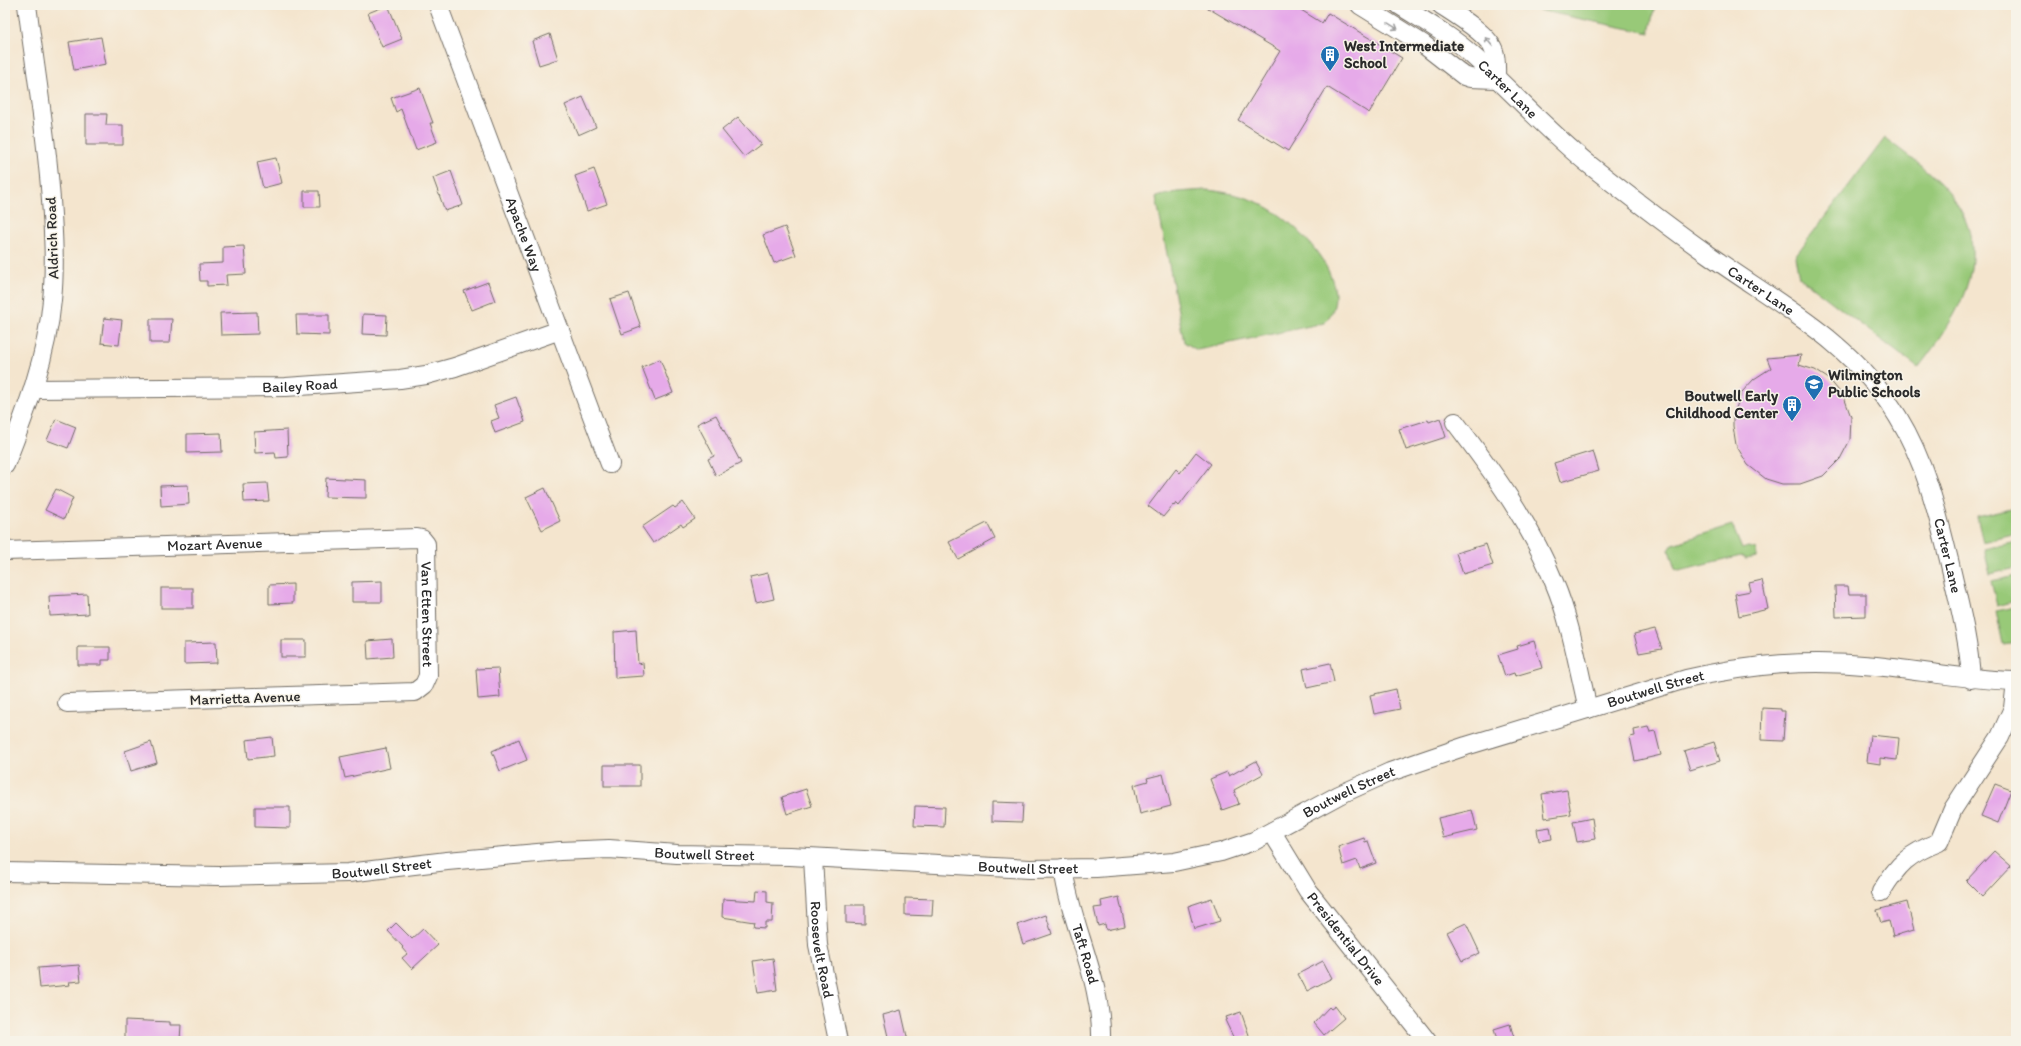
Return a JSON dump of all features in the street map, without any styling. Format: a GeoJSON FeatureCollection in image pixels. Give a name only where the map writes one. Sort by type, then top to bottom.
{"type":"FeatureCollection","features":[{"type":"Feature","properties":{"kind":"street","name":"Aldrich Road"},"geometry":{"type":"LineString","coordinates":[[5,465],[33,389],[49,323],[55,260],[50,179],[27,5]]}},
{"type":"Feature","properties":{"kind":"street","name":"Apache Way"},"geometry":{"type":"LineString","coordinates":[[438,5],[610,464]]}},
{"type":"Feature","properties":{"kind":"street"},"geometry":{"type":"LineString","coordinates":[[1360,5],[1423,44],[1464,76],[1470,78],[1496,79],[1495,53],[1491,44],[1468,24],[1441,5]]}},
{"type":"Feature","properties":{"kind":"street","name":"Carter Lane"},"geometry":{"type":"LineString","coordinates":[[1399,5],[1455,41],[1553,135],[1590,166],[1710,256],[1823,332],[1843,349],[1877,386],[1905,429],[1916,452],[1932,494],[1968,645],[1971,679]]}},
{"type":"Feature","properties":{"kind":"street","name":"Bailey Road"},"geometry":{"type":"LineString","coordinates":[[33,389],[286,386],[400,379],[426,375],[455,367],[560,330]]}},
{"type":"Feature","properties":{"kind":"street"},"geometry":{"type":"LineString","coordinates":[[1456,422],[1497,477],[1532,537],[1555,583],[1571,635],[1588,709]]}},
{"type":"Feature","properties":{"kind":"street","name":"Mozart Avenue"},"geometry":{"type":"LineString","coordinates":[[5,551],[417,538],[424,540]]}},
{"type":"Feature","properties":{"kind":"street","name":"Van Etten Street"},"geometry":{"type":"LineString","coordinates":[[422,688],[428,676],[427,549],[424,540]]}},
{"type":"Feature","properties":{"kind":"street","name":"Boutwell Street"},"geometry":{"type":"LineString","coordinates":[[5,872],[219,876],[348,873],[447,861],[560,851],[609,849],[677,854],[790,856],[1030,869],[1096,868],[1174,862],[1238,847],[1272,832],[1339,795],[1390,772],[1428,758],[1686,679],[1744,667],[1787,663],[1876,666],[1971,679],[2016,681]]}},
{"type":"Feature","properties":{"kind":"street"},"geometry":{"type":"LineString","coordinates":[[1881,892],[1894,870],[1918,850],[1939,842],[1954,809],[2000,737],[2013,708],[2016,681]]}},
{"type":"Feature","properties":{"kind":"street","name":"Marrietta Avenue"},"geometry":{"type":"LineString","coordinates":[[67,703],[409,693],[422,688]]}},
{"type":"Feature","properties":{"kind":"street","name":"Presidential Drive"},"geometry":{"type":"LineString","coordinates":[[1272,832],[1308,891],[1427,1041]]}},
{"type":"Feature","properties":{"kind":"street","name":"Roosevelt Road"},"geometry":{"type":"LineString","coordinates":[[813,858],[818,945],[838,1041]]}},
{"type":"Feature","properties":{"kind":"street","name":"Taft Road"},"geometry":{"type":"LineString","coordinates":[[1063,868],[1073,917],[1098,997],[1101,1020],[1101,1041]]}},
{"type":"Feature","properties":{"kind":"green space"},"geometry":{"type":"Polygon","coordinates":[[[1539,5],[1655,5],[1649,33],[1538,10],[1539,5]]]}},
{"type":"Feature","properties":{"kind":"green space"},"geometry":{"type":"Polygon","coordinates":[[[1885,138],[1921,166],[1941,184],[1959,208],[1969,232],[1972,255],[1969,279],[1961,302],[1949,324],[1918,368],[1799,277],[1795,256],[1885,138]]]}},
{"type":"Feature","properties":{"kind":"green space"},"geometry":{"type":"Polygon","coordinates":[[[1206,190],[1237,195],[1260,203],[1280,215],[1309,242],[1321,258],[1330,275],[1335,292],[1333,308],[1324,323],[1197,350],[1184,342],[1156,197],[1177,192],[1206,190]]]}},
{"type":"Feature","properties":{"kind":"green space"},"geometry":{"type":"Polygon","coordinates":[[[2016,508],[2016,534],[1983,542],[1977,517],[2016,508]]]}},
{"type":"Feature","properties":{"kind":"green space"},"geometry":{"type":"Polygon","coordinates":[[[1732,525],[1742,549],[1748,547],[1756,549],[1757,557],[1746,559],[1741,556],[1679,571],[1675,569],[1669,550],[1673,544],[1732,525]]]}},
{"type":"Feature","properties":{"kind":"green space"},"geometry":{"type":"Polygon","coordinates":[[[2016,542],[2016,568],[1990,574],[1984,549],[2016,542]]]}},
{"type":"Feature","properties":{"kind":"green space"},"geometry":{"type":"Polygon","coordinates":[[[2016,576],[2016,601],[1997,606],[1991,581],[2016,576]]]}},
{"type":"Feature","properties":{"kind":"green space"},"geometry":{"type":"Polygon","coordinates":[[[2016,607],[2016,642],[2003,644],[1996,611],[2016,607]]]}},
{"type":"Feature","properties":{"kind":"building"},"geometry":{"type":"Polygon","coordinates":[[[388,5],[402,39],[382,47],[368,13],[388,5]]]}},
{"type":"Feature","properties":{"kind":"building","name":"West Intermediate School"},"geometry":{"type":"Polygon","coordinates":[[[1203,5],[1293,5],[1322,23],[1328,13],[1402,58],[1369,113],[1327,87],[1288,151],[1238,120],[1280,51],[1203,5]]]}},
{"type":"Feature","properties":{"kind":"building"},"geometry":{"type":"Polygon","coordinates":[[[550,34],[558,59],[539,65],[532,41],[550,34]]]}},
{"type":"Feature","properties":{"kind":"building"},"geometry":{"type":"Polygon","coordinates":[[[101,37],[106,64],[74,70],[69,42],[101,37]]]}},
{"type":"Feature","properties":{"kind":"building"},"geometry":{"type":"Polygon","coordinates":[[[420,88],[433,123],[430,123],[437,142],[416,150],[401,109],[396,112],[391,98],[420,88]]]}},
{"type":"Feature","properties":{"kind":"building"},"geometry":{"type":"Polygon","coordinates":[[[583,97],[596,127],[578,135],[565,105],[583,97]]]}},
{"type":"Feature","properties":{"kind":"building"},"geometry":{"type":"Polygon","coordinates":[[[86,114],[107,114],[106,125],[123,125],[123,145],[86,145],[86,114]]]}},
{"type":"Feature","properties":{"kind":"building"},"geometry":{"type":"Polygon","coordinates":[[[738,117],[761,144],[744,157],[722,130],[738,117]]]}},
{"type":"Feature","properties":{"kind":"building"},"geometry":{"type":"Polygon","coordinates":[[[276,158],[282,183],[263,188],[257,162],[276,158]]]}},
{"type":"Feature","properties":{"kind":"building"},"geometry":{"type":"Polygon","coordinates":[[[594,169],[607,204],[587,211],[575,176],[594,169]]]}},
{"type":"Feature","properties":{"kind":"building"},"geometry":{"type":"Polygon","coordinates":[[[451,171],[463,205],[445,211],[433,178],[451,171]]]}},
{"type":"Feature","properties":{"kind":"building"},"geometry":{"type":"Polygon","coordinates":[[[304,191],[319,191],[320,207],[304,207],[304,191]]]}},
{"type":"Feature","properties":{"kind":"building"},"geometry":{"type":"Polygon","coordinates":[[[785,227],[796,255],[774,263],[763,235],[785,227]]]}},
{"type":"Feature","properties":{"kind":"building"},"geometry":{"type":"Polygon","coordinates":[[[244,246],[246,274],[226,275],[227,285],[207,286],[207,281],[200,281],[199,264],[223,263],[223,247],[244,246]]]}},
{"type":"Feature","properties":{"kind":"building"},"geometry":{"type":"Polygon","coordinates":[[[488,282],[495,301],[472,310],[464,291],[488,282]]]}},
{"type":"Feature","properties":{"kind":"building"},"geometry":{"type":"Polygon","coordinates":[[[629,293],[641,327],[622,334],[610,299],[629,293]]]}},
{"type":"Feature","properties":{"kind":"building"},"geometry":{"type":"Polygon","coordinates":[[[257,312],[258,334],[221,335],[220,313],[257,312]]]}},
{"type":"Feature","properties":{"kind":"building"},"geometry":{"type":"Polygon","coordinates":[[[363,314],[387,315],[386,335],[362,334],[363,314]]]}},
{"type":"Feature","properties":{"kind":"building"},"geometry":{"type":"Polygon","coordinates":[[[296,315],[329,315],[329,335],[297,334],[296,315]]]}},
{"type":"Feature","properties":{"kind":"building"},"geometry":{"type":"Polygon","coordinates":[[[104,318],[122,320],[119,345],[101,343],[104,318]]]}},
{"type":"Feature","properties":{"kind":"building"},"geometry":{"type":"Polygon","coordinates":[[[150,319],[172,319],[170,343],[150,343],[150,319]]]}},
{"type":"Feature","properties":{"kind":"building","name":"Boutwell Early Childhood Center"},"geometry":{"type":"Polygon","coordinates":[[[1801,355],[1799,365],[1815,370],[1829,379],[1844,397],[1851,417],[1850,440],[1840,459],[1823,476],[1800,484],[1782,484],[1766,479],[1748,465],[1736,445],[1733,416],[1742,392],[1754,379],[1771,368],[1767,358],[1801,355]]]}},
{"type":"Feature","properties":{"kind":"building"},"geometry":{"type":"Polygon","coordinates":[[[660,359],[673,393],[655,400],[642,367],[660,359]]]}},
{"type":"Feature","properties":{"kind":"building"},"geometry":{"type":"Polygon","coordinates":[[[516,397],[525,422],[495,433],[491,421],[499,418],[494,405],[516,397]]]}},
{"type":"Feature","properties":{"kind":"building"},"geometry":{"type":"Polygon","coordinates":[[[716,415],[741,463],[716,476],[708,459],[714,456],[697,424],[716,415]]]}},
{"type":"Feature","properties":{"kind":"building"},"geometry":{"type":"Polygon","coordinates":[[[1440,418],[1446,437],[1406,450],[1399,429],[1440,418]]]}},
{"type":"Feature","properties":{"kind":"building"},"geometry":{"type":"Polygon","coordinates":[[[56,419],[76,427],[68,448],[47,440],[56,419]]]}},
{"type":"Feature","properties":{"kind":"building"},"geometry":{"type":"Polygon","coordinates":[[[287,430],[288,457],[276,458],[275,452],[255,453],[254,432],[287,430]]]}},
{"type":"Feature","properties":{"kind":"building"},"geometry":{"type":"Polygon","coordinates":[[[221,433],[222,452],[187,453],[187,434],[221,433]]]}},
{"type":"Feature","properties":{"kind":"building"},"geometry":{"type":"Polygon","coordinates":[[[1593,451],[1599,471],[1560,482],[1554,463],[1593,451]]]}},
{"type":"Feature","properties":{"kind":"building"},"geometry":{"type":"Polygon","coordinates":[[[1196,452],[1211,464],[1179,506],[1176,503],[1174,506],[1173,505],[1163,517],[1148,506],[1176,469],[1180,473],[1196,452]]]}},
{"type":"Feature","properties":{"kind":"building"},"geometry":{"type":"Polygon","coordinates":[[[326,478],[366,480],[366,498],[325,497],[326,478]]]}},
{"type":"Feature","properties":{"kind":"building"},"geometry":{"type":"Polygon","coordinates":[[[267,483],[269,501],[244,502],[243,484],[267,483]]]}},
{"type":"Feature","properties":{"kind":"building"},"geometry":{"type":"Polygon","coordinates":[[[188,485],[189,504],[161,506],[160,486],[188,485]]]}},
{"type":"Feature","properties":{"kind":"building"},"geometry":{"type":"Polygon","coordinates":[[[545,488],[560,521],[542,530],[526,497],[545,488]]]}},
{"type":"Feature","properties":{"kind":"building"},"geometry":{"type":"Polygon","coordinates":[[[56,489],[73,498],[64,519],[45,510],[56,489]]]}},
{"type":"Feature","properties":{"kind":"building"},"geometry":{"type":"Polygon","coordinates":[[[683,502],[695,519],[683,527],[681,524],[653,543],[642,527],[673,506],[675,508],[683,502]]]}},
{"type":"Feature","properties":{"kind":"building"},"geometry":{"type":"Polygon","coordinates":[[[987,523],[995,539],[958,559],[949,542],[987,523]]]}},
{"type":"Feature","properties":{"kind":"building"},"geometry":{"type":"Polygon","coordinates":[[[1486,544],[1493,565],[1463,574],[1456,553],[1486,544]]]}},
{"type":"Feature","properties":{"kind":"building"},"geometry":{"type":"Polygon","coordinates":[[[768,573],[774,599],[756,603],[750,577],[768,573]]]}},
{"type":"Feature","properties":{"kind":"building"},"geometry":{"type":"Polygon","coordinates":[[[1762,580],[1768,609],[1739,616],[1735,594],[1751,591],[1749,583],[1762,580]]]}},
{"type":"Feature","properties":{"kind":"building"},"geometry":{"type":"Polygon","coordinates":[[[382,581],[382,602],[352,602],[352,582],[382,581]]]}},
{"type":"Feature","properties":{"kind":"building"},"geometry":{"type":"Polygon","coordinates":[[[293,584],[293,603],[269,604],[269,585],[293,584]]]}},
{"type":"Feature","properties":{"kind":"building"},"geometry":{"type":"Polygon","coordinates":[[[1835,586],[1848,586],[1849,594],[1866,594],[1866,616],[1836,617],[1835,586]]]}},
{"type":"Feature","properties":{"kind":"building"},"geometry":{"type":"Polygon","coordinates":[[[161,588],[193,588],[193,608],[161,608],[161,588]]]}},
{"type":"Feature","properties":{"kind":"building"},"geometry":{"type":"Polygon","coordinates":[[[87,594],[88,614],[50,616],[49,596],[87,594]]]}},
{"type":"Feature","properties":{"kind":"building"},"geometry":{"type":"Polygon","coordinates":[[[1655,629],[1662,649],[1639,653],[1634,634],[1655,629]]]}},
{"type":"Feature","properties":{"kind":"building"},"geometry":{"type":"Polygon","coordinates":[[[636,630],[638,664],[643,663],[644,676],[615,678],[614,632],[636,630]]]}},
{"type":"Feature","properties":{"kind":"building"},"geometry":{"type":"Polygon","coordinates":[[[392,639],[393,657],[368,659],[367,641],[392,639]]]}},
{"type":"Feature","properties":{"kind":"building"},"geometry":{"type":"Polygon","coordinates":[[[281,640],[306,640],[306,657],[281,657],[281,640]]]}},
{"type":"Feature","properties":{"kind":"building"},"geometry":{"type":"Polygon","coordinates":[[[1534,641],[1542,668],[1515,676],[1514,673],[1505,676],[1498,655],[1518,649],[1517,646],[1534,641]]]}},
{"type":"Feature","properties":{"kind":"building"},"geometry":{"type":"Polygon","coordinates":[[[216,642],[217,663],[184,664],[184,643],[216,642]]]}},
{"type":"Feature","properties":{"kind":"building"},"geometry":{"type":"Polygon","coordinates":[[[78,647],[110,647],[110,660],[102,660],[102,665],[78,665],[78,647]]]}},
{"type":"Feature","properties":{"kind":"building"},"geometry":{"type":"Polygon","coordinates":[[[1330,663],[1334,682],[1307,688],[1303,669],[1330,663]]]}},
{"type":"Feature","properties":{"kind":"building"},"geometry":{"type":"Polygon","coordinates":[[[498,668],[500,697],[478,699],[476,669],[498,668]]]}},
{"type":"Feature","properties":{"kind":"building"},"geometry":{"type":"Polygon","coordinates":[[[1396,689],[1400,709],[1374,714],[1370,695],[1396,689]]]}},
{"type":"Feature","properties":{"kind":"building"},"geometry":{"type":"Polygon","coordinates":[[[1762,708],[1781,709],[1781,711],[1785,711],[1783,741],[1761,740],[1762,708]]]}},
{"type":"Feature","properties":{"kind":"building"},"geometry":{"type":"Polygon","coordinates":[[[1648,727],[1650,732],[1655,731],[1661,755],[1635,761],[1630,737],[1635,736],[1634,730],[1648,727]]]}},
{"type":"Feature","properties":{"kind":"building"},"geometry":{"type":"Polygon","coordinates":[[[1870,735],[1899,738],[1897,760],[1880,758],[1880,764],[1867,762],[1870,735]]]}},
{"type":"Feature","properties":{"kind":"building"},"geometry":{"type":"Polygon","coordinates":[[[272,737],[274,756],[248,759],[246,740],[272,737]]]}},
{"type":"Feature","properties":{"kind":"building"},"geometry":{"type":"Polygon","coordinates":[[[519,739],[527,760],[500,771],[492,751],[519,739]]]}},
{"type":"Feature","properties":{"kind":"building"},"geometry":{"type":"Polygon","coordinates":[[[151,742],[157,763],[131,771],[125,751],[151,742]]]}},
{"type":"Feature","properties":{"kind":"building"},"geometry":{"type":"Polygon","coordinates":[[[1714,742],[1720,761],[1690,770],[1684,751],[1714,742]]]}},
{"type":"Feature","properties":{"kind":"building"},"geometry":{"type":"Polygon","coordinates":[[[386,748],[390,768],[345,778],[340,757],[386,748]]]}},
{"type":"Feature","properties":{"kind":"building"},"geometry":{"type":"Polygon","coordinates":[[[1256,761],[1263,774],[1234,790],[1239,804],[1222,810],[1210,779],[1227,772],[1229,776],[1256,761]]]}},
{"type":"Feature","properties":{"kind":"building"},"geometry":{"type":"Polygon","coordinates":[[[604,765],[640,765],[640,786],[604,786],[604,765]]]}},
{"type":"Feature","properties":{"kind":"building"},"geometry":{"type":"Polygon","coordinates":[[[1163,774],[1171,806],[1140,814],[1134,785],[1148,781],[1147,778],[1163,774]]]}},
{"type":"Feature","properties":{"kind":"building"},"geometry":{"type":"Polygon","coordinates":[[[1995,784],[2011,790],[1998,823],[1981,816],[1995,784]]]}},
{"type":"Feature","properties":{"kind":"building"},"geometry":{"type":"Polygon","coordinates":[[[806,789],[812,806],[787,814],[782,797],[806,789]]]}},
{"type":"Feature","properties":{"kind":"building"},"geometry":{"type":"Polygon","coordinates":[[[1567,790],[1571,814],[1545,818],[1542,794],[1567,790]]]}},
{"type":"Feature","properties":{"kind":"building"},"geometry":{"type":"Polygon","coordinates":[[[992,802],[1023,803],[1022,822],[992,821],[992,802]]]}},
{"type":"Feature","properties":{"kind":"building"},"geometry":{"type":"Polygon","coordinates":[[[915,806],[945,807],[944,827],[914,826],[915,806]]]}},
{"type":"Feature","properties":{"kind":"building"},"geometry":{"type":"Polygon","coordinates":[[[255,807],[290,807],[290,828],[255,827],[255,807]]]}},
{"type":"Feature","properties":{"kind":"building"},"geometry":{"type":"Polygon","coordinates":[[[1472,810],[1477,830],[1443,838],[1438,818],[1472,810]]]}},
{"type":"Feature","properties":{"kind":"building"},"geometry":{"type":"Polygon","coordinates":[[[1592,818],[1595,839],[1577,842],[1573,822],[1592,818]]]}},
{"type":"Feature","properties":{"kind":"building"},"geometry":{"type":"Polygon","coordinates":[[[1550,827],[1552,839],[1539,841],[1537,829],[1550,827]]]}},
{"type":"Feature","properties":{"kind":"building"},"geometry":{"type":"Polygon","coordinates":[[[1364,838],[1365,842],[1368,841],[1376,863],[1360,869],[1357,860],[1343,865],[1338,847],[1364,838]]]}},
{"type":"Feature","properties":{"kind":"building"},"geometry":{"type":"Polygon","coordinates":[[[1994,851],[2011,866],[1982,897],[1966,881],[1994,851]]]}},
{"type":"Feature","properties":{"kind":"building"},"geometry":{"type":"Polygon","coordinates":[[[757,890],[767,891],[767,902],[773,903],[772,922],[765,922],[765,928],[753,927],[754,922],[722,917],[723,899],[756,901],[757,890]]]}},
{"type":"Feature","properties":{"kind":"building"},"geometry":{"type":"Polygon","coordinates":[[[1119,897],[1125,926],[1106,930],[1105,924],[1098,926],[1094,908],[1102,907],[1101,901],[1119,897]]]}},
{"type":"Feature","properties":{"kind":"building"},"geometry":{"type":"Polygon","coordinates":[[[905,898],[933,899],[932,916],[905,915],[905,898]]]}},
{"type":"Feature","properties":{"kind":"building"},"geometry":{"type":"Polygon","coordinates":[[[1212,898],[1220,921],[1194,929],[1188,906],[1212,898]]]}},
{"type":"Feature","properties":{"kind":"building"},"geometry":{"type":"Polygon","coordinates":[[[1907,902],[1914,930],[1893,936],[1889,921],[1881,923],[1877,910],[1907,902]]]}},
{"type":"Feature","properties":{"kind":"building"},"geometry":{"type":"Polygon","coordinates":[[[846,905],[865,905],[865,924],[846,923],[846,905]]]}},
{"type":"Feature","properties":{"kind":"building"},"geometry":{"type":"Polygon","coordinates":[[[1046,915],[1052,934],[1023,944],[1017,925],[1046,915]]]}},
{"type":"Feature","properties":{"kind":"building"},"geometry":{"type":"Polygon","coordinates":[[[396,923],[412,939],[423,929],[438,945],[412,969],[402,958],[407,954],[402,948],[403,947],[388,931],[396,923]]]}},
{"type":"Feature","properties":{"kind":"building"},"geometry":{"type":"Polygon","coordinates":[[[1466,923],[1480,953],[1462,961],[1447,932],[1466,923]]]}},
{"type":"Feature","properties":{"kind":"building"},"geometry":{"type":"Polygon","coordinates":[[[773,958],[777,990],[758,993],[753,961],[773,958]]]}},
{"type":"Feature","properties":{"kind":"building"},"geometry":{"type":"Polygon","coordinates":[[[1323,961],[1332,978],[1307,991],[1298,974],[1323,961]]]}},
{"type":"Feature","properties":{"kind":"building"},"geometry":{"type":"Polygon","coordinates":[[[79,965],[81,981],[69,982],[70,985],[40,988],[38,968],[79,965]]]}},
{"type":"Feature","properties":{"kind":"building"},"geometry":{"type":"Polygon","coordinates":[[[1335,1006],[1344,1018],[1324,1035],[1314,1023],[1329,1007],[1331,1009],[1335,1006]]]}},
{"type":"Feature","properties":{"kind":"building"},"geometry":{"type":"Polygon","coordinates":[[[901,1010],[908,1041],[889,1041],[883,1015],[901,1010]]]}},
{"type":"Feature","properties":{"kind":"building"},"geometry":{"type":"Polygon","coordinates":[[[1241,1012],[1249,1035],[1235,1041],[1225,1020],[1227,1019],[1226,1017],[1241,1012]]]}},
{"type":"Feature","properties":{"kind":"building"},"geometry":{"type":"Polygon","coordinates":[[[125,1020],[170,1022],[170,1025],[181,1025],[180,1040],[125,1041],[125,1020]]]}},
{"type":"Feature","properties":{"kind":"building"},"geometry":{"type":"Polygon","coordinates":[[[1510,1024],[1515,1041],[1497,1041],[1494,1029],[1510,1024]]]}},
{"type":"Feature","properties":{"kind":"place","name":"West Intermediate School"},"geometry":{"type":"Point","coordinates":[1330,72]}},
{"type":"Feature","properties":{"kind":"place","name":"Wilmington Public Schools"},"geometry":{"type":"Point","coordinates":[1814,401]}},
{"type":"Feature","properties":{"kind":"place","name":"Boutwell Early Childhood Center"},"geometry":{"type":"Point","coordinates":[1792,422]}}]}
